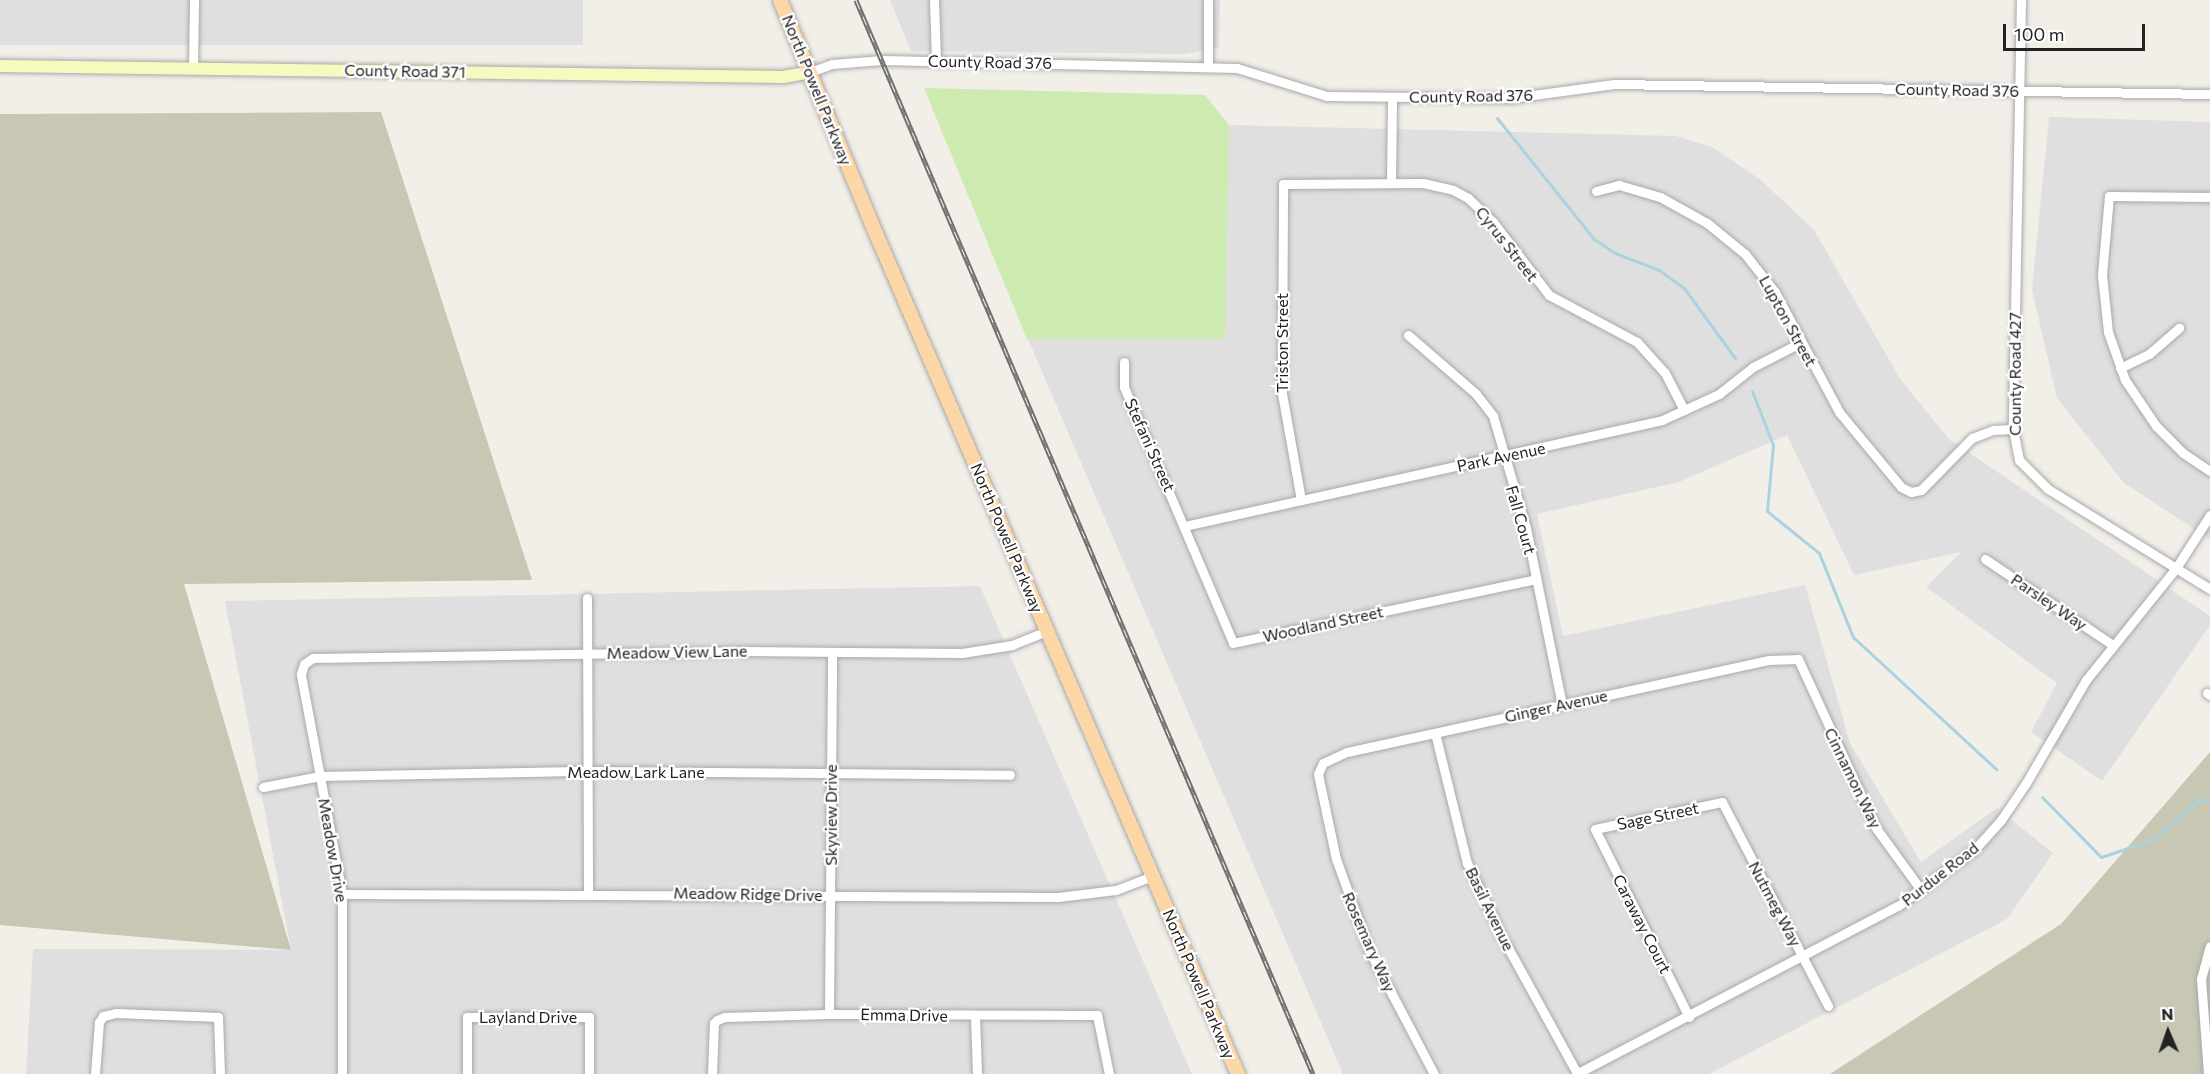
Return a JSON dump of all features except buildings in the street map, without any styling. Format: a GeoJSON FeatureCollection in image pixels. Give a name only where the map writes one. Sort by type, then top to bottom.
{"type":"FeatureCollection","features":[{"type":"Feature","properties":{"kind":"main road","name":"North Powell Parkway"},"geometry":{"type":"LineString","coordinates":[[780,0],[1047,631],[1238,1074]]}},
{"type":"Feature","properties":{"kind":"street"},"geometry":{"type":"LineString","coordinates":[[193,67],[194,0]]}},
{"type":"Feature","properties":{"kind":"street"},"geometry":{"type":"LineString","coordinates":[[934,0],[936,61]]}},
{"type":"Feature","properties":{"kind":"street"},"geometry":{"type":"LineString","coordinates":[[1208,0],[1208,67]]}},
{"type":"Feature","properties":{"kind":"street","name":"County Road 427"},"geometry":{"type":"LineString","coordinates":[[2021,0],[2013,429],[2019,460],[2036,481],[2210,589]]}},
{"type":"Feature","properties":{"kind":"street","name":"County Road 376"},"geometry":{"type":"LineString","coordinates":[[810,72],[832,64],[936,61],[1237,68],[1328,96],[1510,98],[1628,84],[2210,94]]}},
{"type":"Feature","properties":{"kind":"street","name":"County Road 371"},"geometry":{"type":"LineString","coordinates":[[0,66],[783,77],[810,72]]}},
{"type":"Feature","properties":{"kind":"street"},"geometry":{"type":"LineString","coordinates":[[1391,183],[1392,97]]}},
{"type":"Feature","properties":{"kind":"street","name":"Cyrus Street"},"geometry":{"type":"LineString","coordinates":[[1283,184],[1439,185],[1468,198],[1493,222],[1549,294],[1637,342],[1665,373],[1684,410]]}},
{"type":"Feature","properties":{"kind":"street","name":"Triston Street"},"geometry":{"type":"LineString","coordinates":[[1283,184],[1282,393],[1301,500]]}},
{"type":"Feature","properties":{"kind":"street","name":"Lupton Street"},"geometry":{"type":"LineString","coordinates":[[1596,191],[1619,185],[1638,189],[1685,209],[1728,238],[1762,273],[1800,343],[1857,438],[1901,487],[1911,492],[1921,490],[1972,438],[1993,430],[2013,429]]}},
{"type":"Feature","properties":{"kind":"street"},"geometry":{"type":"LineString","coordinates":[[2210,197],[2109,196],[2103,290],[2108,332],[2120,368],[2156,426],[2183,453],[2210,471]]}},
{"type":"Feature","properties":{"kind":"street"},"geometry":{"type":"LineString","coordinates":[[2120,368],[2149,354],[2179,328]]}},
{"type":"Feature","properties":{"kind":"street","name":"Fall Court"},"geometry":{"type":"LineString","coordinates":[[1408,335],[1487,405],[1504,456],[1536,579],[1562,705]]}},
{"type":"Feature","properties":{"kind":"street","name":"Park Avenue"},"geometry":{"type":"LineString","coordinates":[[1185,526],[1639,427],[1719,394],[1753,367],[1800,343]]}},
{"type":"Feature","properties":{"kind":"street","name":"Stefani Street"},"geometry":{"type":"LineString","coordinates":[[1124,362],[1124,387],[1185,526]]}},
{"type":"Feature","properties":{"kind":"street","name":"Purdue Road"},"geometry":{"type":"LineString","coordinates":[[1576,1074],[1803,958],[1921,890],[1975,849],[2001,820],[2064,714],[2113,645],[2176,568],[2210,515]]}},
{"type":"Feature","properties":{"kind":"street","name":"Woodland Street"},"geometry":{"type":"LineString","coordinates":[[1185,526],[1233,643],[1536,579]]}},
{"type":"Feature","properties":{"kind":"street","name":"Parsley Way"},"geometry":{"type":"LineString","coordinates":[[1985,559],[2113,645]]}},
{"type":"Feature","properties":{"kind":"street"},"geometry":{"type":"LineString","coordinates":[[586,598],[589,771],[588,893]]}},
{"type":"Feature","properties":{"kind":"street","name":"Meadow View Lane"},"geometry":{"type":"LineString","coordinates":[[304,664],[313,658],[987,651],[1047,631]]}},
{"type":"Feature","properties":{"kind":"street","name":"Skyview Drive"},"geometry":{"type":"LineString","coordinates":[[829,1014],[832,652]]}},
{"type":"Feature","properties":{"kind":"street","name":"Ginger Avenue"},"geometry":{"type":"LineString","coordinates":[[1319,768],[1328,760],[1347,752],[1768,660],[1798,659]]}},
{"type":"Feature","properties":{"kind":"street","name":"Cinnamon Way"},"geometry":{"type":"LineString","coordinates":[[1798,659],[1876,828],[1921,890]]}},
{"type":"Feature","properties":{"kind":"street","name":"Meadow Drive"},"geometry":{"type":"LineString","coordinates":[[304,664],[301,674],[342,894],[342,1074]]}},
{"type":"Feature","properties":{"kind":"street","name":"Basil Avenue"},"geometry":{"type":"LineString","coordinates":[[1435,733],[1475,881],[1576,1074]]}},
{"type":"Feature","properties":{"kind":"street","name":"Rosemary Way"},"geometry":{"type":"LineString","coordinates":[[1319,768],[1336,859],[1351,910],[1434,1074]]}},
{"type":"Feature","properties":{"kind":"street","name":"Meadow Lark Lane"},"geometry":{"type":"LineString","coordinates":[[263,787],[320,776],[589,771],[1010,775]]}},
{"type":"Feature","properties":{"kind":"street","name":"Sage Street"},"geometry":{"type":"LineString","coordinates":[[1595,829],[1722,802]]}},
{"type":"Feature","properties":{"kind":"street","name":"Nutmeg Way"},"geometry":{"type":"LineString","coordinates":[[1722,802],[1828,1006]]}},
{"type":"Feature","properties":{"kind":"street","name":"Caraway Court"},"geometry":{"type":"LineString","coordinates":[[1595,829],[1689,1017]]}},
{"type":"Feature","properties":{"kind":"street","name":"Meadow Ridge Drive"},"geometry":{"type":"LineString","coordinates":[[342,894],[1090,896],[1152,876]]}},
{"type":"Feature","properties":{"kind":"street"},"geometry":{"type":"LineString","coordinates":[[2208,1074],[2201,979],[2210,946]]}},
{"type":"Feature","properties":{"kind":"street"},"geometry":{"type":"LineString","coordinates":[[95,1074],[98,1030],[103,1016],[208,1014],[218,1017],[220,1074]]}},
{"type":"Feature","properties":{"kind":"street","name":"Emma Drive"},"geometry":{"type":"LineString","coordinates":[[712,1074],[714,1023],[725,1017],[829,1014],[1097,1015],[1109,1074]]}},
{"type":"Feature","properties":{"kind":"street"},"geometry":{"type":"LineString","coordinates":[[975,1016],[977,1074]]}},
{"type":"Feature","properties":{"kind":"street","name":"Layland Drive"},"geometry":{"type":"LineString","coordinates":[[467,1074],[467,1017],[589,1017],[589,1074]]}},
{"type":"Feature","properties":{"kind":"shaded area"},"geometry":{"type":"Polygon","coordinates":[[[0,0],[583,0],[583,45],[0,45],[0,0]]]}},
{"type":"Feature","properties":{"kind":"shaded area"},"geometry":{"type":"Polygon","coordinates":[[[890,0],[1220,0],[1219,47],[1186,54],[911,51],[890,0]]]}},
{"type":"Feature","properties":{"kind":"shaded area"},"geometry":{"type":"Polygon","coordinates":[[[381,112],[532,580],[184,584],[291,950],[0,925],[0,114],[381,112]]]}},
{"type":"Feature","properties":{"kind":"shaded area"},"geometry":{"type":"Polygon","coordinates":[[[2049,117],[2210,122],[2210,539],[2124,483],[2057,398],[2032,290],[2049,117]]]}},
{"type":"Feature","properties":{"kind":"shaded area"},"geometry":{"type":"Polygon","coordinates":[[[1229,125],[1676,136],[1712,147],[1761,180],[1814,230],[1901,380],[1949,439],[2210,616],[2210,625],[2102,781],[2031,732],[2057,683],[1926,587],[1961,552],[1854,575],[1787,435],[1679,482],[1537,514],[1563,636],[1805,585],[1850,743],[1921,862],[1997,808],[2053,853],[2007,919],[1709,1074],[1343,1074],[1028,339],[1224,339],[1229,125]]]}},
{"type":"Feature","properties":{"kind":"shaded area"},"geometry":{"type":"Polygon","coordinates":[[[980,586],[1192,1074],[26,1074],[33,949],[291,950],[225,601],[980,586]]]}},
{"type":"Feature","properties":{"kind":"shaded area"},"geometry":{"type":"Polygon","coordinates":[[[2210,752],[2210,1074],[1830,1074],[2061,924],[2210,752]]]}},
{"type":"Feature","properties":{"kind":"green space"},"geometry":{"type":"Polygon","coordinates":[[[924,88],[1205,95],[1229,125],[1225,339],[1027,339],[924,88]]]}},
{"type":"Feature","properties":{"kind":"waterway"},"geometry":{"type":"LineString","coordinates":[[1497,118],[1594,239],[1615,253],[1659,270],[1684,288],[1735,358]]}},
{"type":"Feature","properties":{"kind":"waterway"},"geometry":{"type":"LineString","coordinates":[[1752,391],[1773,445],[1767,511],[1819,553],[1853,637],[1996,769]]}},
{"type":"Feature","properties":{"kind":"waterway"},"geometry":{"type":"LineString","coordinates":[[2042,797],[2101,857],[2152,840],[2200,799],[2210,801]]}},
{"type":"Feature","properties":{"kind":"railway"},"geometry":{"type":"LineString","coordinates":[[856,0],[1313,1074]]}}]}
